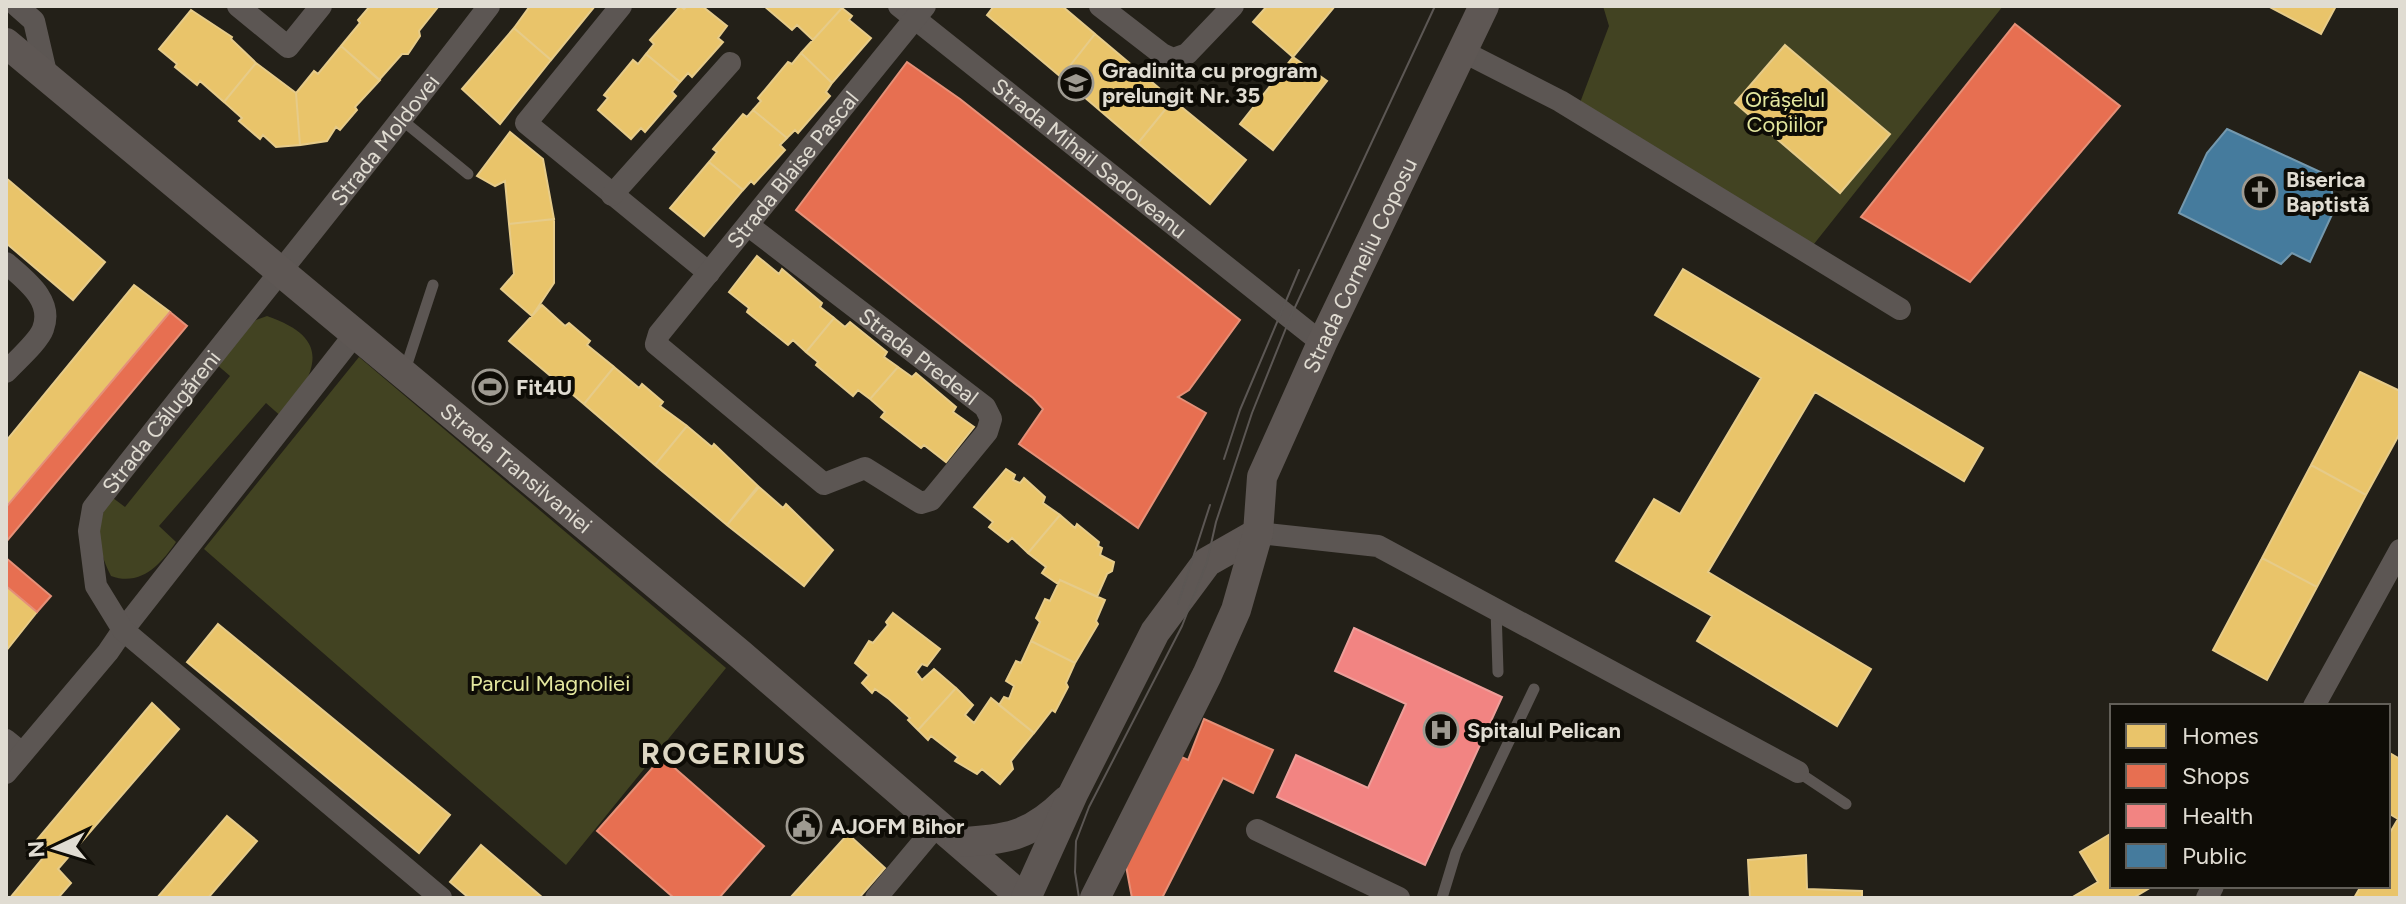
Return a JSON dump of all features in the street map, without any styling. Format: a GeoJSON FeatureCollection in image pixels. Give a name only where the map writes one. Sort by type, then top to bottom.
{"type":"FeatureCollection","features":[{"type":"Feature","properties":{"kind":"main road","name":"Strada Corneliu Coposu"},"geometry":{"type":"LineString","coordinates":[[1095,898],[1207,675],[1236,610],[1258,533],[1262,477],[1322,343],[1484,6]]}},
{"type":"Feature","properties":{"kind":"main road","name":"Strada Transilvaniei"},"geometry":{"type":"LineString","coordinates":[[6,43],[750,662],[1024,898]]}},
{"type":"Feature","properties":{"kind":"main road"},"geometry":{"type":"LineString","coordinates":[[1024,898],[1145,650],[1167,613],[1207,562],[1258,533]]}},
{"type":"Feature","properties":{"kind":"main road"},"geometry":{"type":"LineString","coordinates":[[948,833],[996,840],[1024,832],[1046,822],[1073,794]]}},
{"type":"Feature","properties":{"kind":"street"},"geometry":{"type":"LineString","coordinates":[[17,6],[34,21],[47,77]]}},
{"type":"Feature","properties":{"kind":"street"},"geometry":{"type":"LineString","coordinates":[[238,6],[288,47],[321,6]]}},
{"type":"Feature","properties":{"kind":"street","name":"Strada Moldovei"},"geometry":{"type":"LineString","coordinates":[[279,271],[402,120],[489,6]]}},
{"type":"Feature","properties":{"kind":"street"},"geometry":{"type":"LineString","coordinates":[[621,6],[526,123],[709,273]]}},
{"type":"Feature","properties":{"kind":"street"},"geometry":{"type":"LineString","coordinates":[[1100,6],[1162,54],[1173,59],[1187,54],[1233,6]]}},
{"type":"Feature","properties":{"kind":"street","name":"Strada Blaise Pascal"},"geometry":{"type":"LineString","coordinates":[[659,334],[749,226],[913,10]]}},
{"type":"Feature","properties":{"kind":"street","name":"Strada Mihail Sadoveanu"},"geometry":{"type":"LineString","coordinates":[[913,10],[1322,343]]}},
{"type":"Feature","properties":{"kind":"street"},"geometry":{"type":"LineString","coordinates":[[1462,51],[1560,101],[1900,309]]}},
{"type":"Feature","properties":{"kind":"street"},"geometry":{"type":"LineString","coordinates":[[612,195],[730,63]]}},
{"type":"Feature","properties":{"kind":"street","name":"Strada Predeal"},"geometry":{"type":"LineString","coordinates":[[659,334],[656,344],[824,484],[865,468],[921,503],[931,500],[987,432],[991,419],[985,407],[749,226]]}},
{"type":"Feature","properties":{"kind":"street"},"geometry":{"type":"LineString","coordinates":[[6,263],[35,289],[45,308],[43,330],[6,372]]}},
{"type":"Feature","properties":{"kind":"street","name":"Strada Călugăreni"},"geometry":{"type":"LineString","coordinates":[[123,630],[96,586],[89,531],[93,508],[279,271]]}},
{"type":"Feature","properties":{"kind":"street"},"geometry":{"type":"LineString","coordinates":[[6,773],[14,747],[108,652],[355,334]]}},
{"type":"Feature","properties":{"kind":"street"},"geometry":{"type":"LineString","coordinates":[[1258,533],[1378,546],[1798,772]]}},
{"type":"Feature","properties":{"kind":"street"},"geometry":{"type":"LineString","coordinates":[[2315,704],[2400,550]]}},
{"type":"Feature","properties":{"kind":"street"},"geometry":{"type":"LineString","coordinates":[[123,630],[441,898]]}},
{"type":"Feature","properties":{"kind":"street"},"geometry":{"type":"LineString","coordinates":[[1257,830],[1399,898]]}},
{"type":"Feature","properties":{"kind":"street"},"geometry":{"type":"LineString","coordinates":[[876,898],[948,833]]}},
{"type":"Feature","properties":{"kind":"lane"},"geometry":{"type":"LineString","coordinates":[[402,120],[468,174]]}},
{"type":"Feature","properties":{"kind":"lane"},"geometry":{"type":"LineString","coordinates":[[404,375],[433,285]]}},
{"type":"Feature","properties":{"kind":"lane"},"geometry":{"type":"LineString","coordinates":[[1496,608],[1498,672]]}},
{"type":"Feature","properties":{"kind":"lane"},"geometry":{"type":"LineString","coordinates":[[1442,898],[1456,852],[1534,689]]}},
{"type":"Feature","properties":{"kind":"lane"},"geometry":{"type":"LineString","coordinates":[[1798,772],[1846,804]]}},
{"type":"Feature","properties":{"kind":"green space","name":"Orășelul Copiilor"},"geometry":{"type":"Polygon","coordinates":[[[1603,6],[2003,6],[1810,249],[1578,108],[1609,26],[1603,6]]]}},
{"type":"Feature","properties":{"kind":"green space"},"geometry":{"type":"Polygon","coordinates":[[[267,316],[289,325],[311,347],[310,372],[303,386],[283,418],[266,403],[159,526],[176,542],[157,565],[141,576],[122,579],[111,576],[100,545],[102,517],[109,495],[125,507],[230,376],[215,363],[256,320],[267,316]]]}},
{"type":"Feature","properties":{"kind":"green space","name":"Parcul Magnoliei"},"geometry":{"type":"Polygon","coordinates":[[[359,357],[726,668],[566,865],[204,549],[359,357]]]}},
{"type":"Feature","properties":{"kind":"building: Homes"},"geometry":{"type":"Polygon","coordinates":[[[370,6],[438,7],[419,31],[420,36],[408,54],[402,54],[379,80],[341,46],[370,6]]]}},
{"type":"Feature","properties":{"kind":"building: Homes"},"geometry":{"type":"Polygon","coordinates":[[[530,6],[595,6],[551,60],[514,28],[530,6]]]}},
{"type":"Feature","properties":{"kind":"building: Homes"},"geometry":{"type":"Polygon","coordinates":[[[680,6],[684,9],[687,6],[702,6],[727,26],[718,38],[723,42],[692,77],[688,73],[680,82],[646,54],[654,44],[650,40],[680,6]]]}},
{"type":"Feature","properties":{"kind":"building: Homes"},"geometry":{"type":"Polygon","coordinates":[[[764,6],[842,8],[813,40],[797,25],[792,30],[764,6]]]}},
{"type":"Feature","properties":{"kind":"building: Homes"},"geometry":{"type":"Polygon","coordinates":[[[994,6],[1062,6],[1095,34],[1061,77],[987,15],[994,6]]]}},
{"type":"Feature","properties":{"kind":"building: Homes"},"geometry":{"type":"Polygon","coordinates":[[[1267,6],[1335,6],[1293,57],[1253,22],[1267,6]]]}},
{"type":"Feature","properties":{"kind":"building: Homes"},"geometry":{"type":"Polygon","coordinates":[[[2268,6],[2336,6],[2321,34],[2268,6]]]}},
{"type":"Feature","properties":{"kind":"building: Homes"},"geometry":{"type":"Polygon","coordinates":[[[842,8],[852,16],[849,20],[871,38],[832,83],[801,53],[842,8]]]}},
{"type":"Feature","properties":{"kind":"building: Homes"},"geometry":{"type":"Polygon","coordinates":[[[191,10],[232,37],[256,63],[224,102],[200,81],[197,85],[159,49],[191,10]]]}},
{"type":"Feature","properties":{"kind":"building: Homes"},"geometry":{"type":"Polygon","coordinates":[[[514,28],[551,60],[500,124],[462,89],[514,28]]]}},
{"type":"Feature","properties":{"kind":"building: Homes"},"geometry":{"type":"Polygon","coordinates":[[[1095,34],[1173,100],[1138,143],[1061,77],[1095,34]]]}},
{"type":"Feature","properties":{"kind":"building: Homes"},"geometry":{"type":"Polygon","coordinates":[[[1785,45],[1890,134],[1840,193],[1735,103],[1785,45]]]}},
{"type":"Feature","properties":{"kind":"building: Homes"},"geometry":{"type":"Polygon","coordinates":[[[341,46],[380,80],[355,107],[357,110],[340,130],[336,127],[327,141],[300,145],[296,93],[314,71],[318,74],[341,46]]]}},
{"type":"Feature","properties":{"kind":"building: Homes"},"geometry":{"type":"Polygon","coordinates":[[[801,53],[832,83],[826,92],[830,96],[798,133],[795,130],[787,138],[753,110],[761,101],[758,98],[788,62],[792,64],[801,53]]]}},
{"type":"Feature","properties":{"kind":"building: Homes"},"geometry":{"type":"Polygon","coordinates":[[[646,54],[680,82],[672,92],[676,96],[645,132],[641,128],[631,139],[598,110],[608,98],[604,95],[633,60],[638,64],[646,54]]]}},
{"type":"Feature","properties":{"kind":"building: Homes"},"geometry":{"type":"Polygon","coordinates":[[[1293,57],[1327,81],[1273,150],[1240,124],[1293,57]]]}},
{"type":"Feature","properties":{"kind":"building: Homes"},"geometry":{"type":"Polygon","coordinates":[[[256,63],[296,93],[300,145],[276,147],[263,135],[260,139],[239,121],[242,118],[224,102],[256,63]]]}},
{"type":"Feature","properties":{"kind":"building: Homes"},"geometry":{"type":"Polygon","coordinates":[[[1173,100],[1246,160],[1210,204],[1138,143],[1173,100]]]}},
{"type":"Feature","properties":{"kind":"building: Homes"},"geometry":{"type":"Polygon","coordinates":[[[753,110],[787,138],[780,145],[785,150],[754,184],[751,181],[743,190],[709,162],[717,152],[713,149],[743,114],[747,117],[753,110]]]}},
{"type":"Feature","properties":{"kind":"building: Homes"},"geometry":{"type":"Polygon","coordinates":[[[510,132],[543,159],[554,219],[509,224],[505,181],[495,186],[477,176],[510,132]]]}},
{"type":"Feature","properties":{"kind":"building: Homes"},"geometry":{"type":"Polygon","coordinates":[[[709,162],[743,190],[704,236],[670,208],[709,162]]]}},
{"type":"Feature","properties":{"kind":"building: Homes"},"geometry":{"type":"Polygon","coordinates":[[[6,178],[105,262],[73,300],[6,243],[6,178]]]}},
{"type":"Feature","properties":{"kind":"building: Homes"},"geometry":{"type":"Polygon","coordinates":[[[554,219],[554,283],[532,316],[501,289],[514,274],[509,224],[554,219]]]}},
{"type":"Feature","properties":{"kind":"building: Homes"},"geometry":{"type":"Polygon","coordinates":[[[757,256],[779,274],[782,269],[822,303],[820,307],[834,318],[806,352],[793,340],[788,345],[747,312],[749,308],[729,292],[757,256]]]}},
{"type":"Feature","properties":{"kind":"building: Homes"},"geometry":{"type":"Polygon","coordinates":[[[1683,269],[1983,448],[1964,481],[1815,392],[1708,572],[1871,669],[1837,726],[1697,641],[1712,616],[1616,561],[1654,499],[1680,514],[1761,378],[1655,315],[1683,269]]]}},
{"type":"Feature","properties":{"kind":"building: Homes"},"geometry":{"type":"Polygon","coordinates":[[[134,285],[170,312],[6,507],[6,441],[134,285]]]}},
{"type":"Feature","properties":{"kind":"building: Homes"},"geometry":{"type":"Polygon","coordinates":[[[542,305],[565,326],[569,323],[590,341],[587,345],[614,367],[584,404],[509,341],[542,305]]]}},
{"type":"Feature","properties":{"kind":"building: Homes"},"geometry":{"type":"Polygon","coordinates":[[[834,318],[845,327],[850,322],[887,352],[884,357],[898,367],[870,399],[858,390],[853,396],[816,365],[818,362],[806,352],[834,318]]]}},
{"type":"Feature","properties":{"kind":"building: Homes"},"geometry":{"type":"Polygon","coordinates":[[[614,367],[639,388],[642,384],[663,402],[660,406],[687,426],[655,465],[584,404],[614,367]]]}},
{"type":"Feature","properties":{"kind":"building: Homes"},"geometry":{"type":"Polygon","coordinates":[[[898,367],[912,377],[916,373],[956,407],[953,412],[974,427],[946,462],[924,445],[921,448],[881,417],[885,412],[870,399],[898,367]]]}},
{"type":"Feature","properties":{"kind":"building: Homes"},"geometry":{"type":"Polygon","coordinates":[[[2360,372],[2400,391],[2400,433],[2366,495],[2311,465],[2360,372]]]}},
{"type":"Feature","properties":{"kind":"building: Homes"},"geometry":{"type":"Polygon","coordinates":[[[687,426],[712,447],[714,444],[758,486],[727,525],[655,465],[687,426]]]}},
{"type":"Feature","properties":{"kind":"building: Homes"},"geometry":{"type":"Polygon","coordinates":[[[2311,465],[2366,495],[2317,587],[2262,558],[2311,465]]]}},
{"type":"Feature","properties":{"kind":"building: Homes"},"geometry":{"type":"Polygon","coordinates":[[[1006,469],[1015,475],[1013,480],[1020,483],[1024,478],[1045,497],[1043,503],[1060,515],[1028,553],[1012,538],[1008,542],[989,527],[993,522],[974,507],[1006,469]]]}},
{"type":"Feature","properties":{"kind":"building: Homes"},"geometry":{"type":"Polygon","coordinates":[[[759,487],[783,508],[786,504],[833,550],[804,586],[727,525],[759,487]]]}},
{"type":"Feature","properties":{"kind":"building: Homes"},"geometry":{"type":"Polygon","coordinates":[[[1060,515],[1099,542],[1098,546],[1102,548],[1100,555],[1114,562],[1097,597],[1060,580],[1058,584],[1042,573],[1046,567],[1028,553],[1060,515]]]}},
{"type":"Feature","properties":{"kind":"building: Homes"},"geometry":{"type":"Polygon","coordinates":[[[2262,558],[2317,587],[2267,680],[2213,650],[2262,558]]]}},
{"type":"Feature","properties":{"kind":"building: Homes"},"geometry":{"type":"Polygon","coordinates":[[[1060,580],[1105,600],[1096,621],[1098,624],[1075,663],[1031,641],[1040,622],[1036,618],[1045,599],[1050,601],[1060,580]]]}},
{"type":"Feature","properties":{"kind":"building: Homes"},"geometry":{"type":"Polygon","coordinates":[[[6,586],[37,612],[6,651],[6,586]]]}},
{"type":"Feature","properties":{"kind":"building: Homes"},"geometry":{"type":"Polygon","coordinates":[[[893,613],[940,649],[927,666],[922,664],[916,672],[922,680],[934,669],[956,688],[918,730],[889,699],[875,689],[872,693],[862,683],[869,675],[855,663],[869,641],[873,643],[888,625],[886,622],[893,613]]]}},
{"type":"Feature","properties":{"kind":"building: Homes"},"geometry":{"type":"Polygon","coordinates":[[[218,624],[450,815],[419,853],[187,662],[218,624]]]}},
{"type":"Feature","properties":{"kind":"building: Homes"},"geometry":{"type":"Polygon","coordinates":[[[1031,641],[1075,663],[1066,683],[1068,687],[1055,712],[1052,710],[1034,733],[999,705],[1004,697],[1009,699],[1014,686],[1006,681],[1016,661],[1021,663],[1031,641]]]}},
{"type":"Feature","properties":{"kind":"building: Homes"},"geometry":{"type":"Polygon","coordinates":[[[956,688],[973,705],[965,715],[974,723],[991,698],[1034,733],[1011,761],[1013,769],[1000,784],[982,769],[977,774],[955,761],[958,757],[931,736],[928,740],[918,730],[956,688]]]}},
{"type":"Feature","properties":{"kind":"building: Homes"},"geometry":{"type":"Polygon","coordinates":[[[152,703],[179,729],[58,869],[71,883],[58,898],[10,898],[43,858],[30,848],[152,703]]]}},
{"type":"Feature","properties":{"kind":"building: Homes"},"geometry":{"type":"Polygon","coordinates":[[[2390,753],[2400,759],[2400,898],[2354,898],[2360,888],[2390,888],[2390,833],[2398,819],[2390,814],[2390,753]]]}},
{"type":"Feature","properties":{"kind":"building: Homes"},"geometry":{"type":"Polygon","coordinates":[[[227,816],[257,841],[208,898],[157,898],[227,816]]]}},
{"type":"Feature","properties":{"kind":"building: Homes"},"geometry":{"type":"Polygon","coordinates":[[[848,834],[885,868],[859,898],[790,898],[848,834]]]}},
{"type":"Feature","properties":{"kind":"building: Homes"},"geometry":{"type":"Polygon","coordinates":[[[2110,834],[2110,888],[2150,888],[2133,898],[2071,898],[2098,882],[2080,852],[2110,834]]]}},
{"type":"Feature","properties":{"kind":"building: Homes"},"geometry":{"type":"Polygon","coordinates":[[[481,845],[543,898],[469,898],[450,882],[481,845]]]}},
{"type":"Feature","properties":{"kind":"building: Homes"},"geometry":{"type":"Polygon","coordinates":[[[1806,855],[1807,889],[1862,891],[1862,898],[1750,898],[1748,860],[1806,855]]]}},
{"type":"Feature","properties":{"kind":"building: Shops"},"geometry":{"type":"Polygon","coordinates":[[[2015,24],[2120,106],[1970,282],[1861,217],[2015,24]]]}},
{"type":"Feature","properties":{"kind":"building: Shops"},"geometry":{"type":"Polygon","coordinates":[[[907,62],[960,99],[1240,320],[1189,390],[1178,397],[1206,413],[1138,528],[1019,444],[1043,409],[1033,398],[796,210],[907,62]]]}},
{"type":"Feature","properties":{"kind":"building: Shops"},"geometry":{"type":"Polygon","coordinates":[[[170,312],[187,326],[6,542],[6,507],[170,312]]]}},
{"type":"Feature","properties":{"kind":"building: Shops"},"geometry":{"type":"Polygon","coordinates":[[[6,558],[51,596],[37,612],[6,586],[6,558]]]}},
{"type":"Feature","properties":{"kind":"building: Shops"},"geometry":{"type":"Polygon","coordinates":[[[1204,719],[1273,750],[1253,793],[1223,778],[1162,898],[1132,898],[1126,866],[1175,754],[1188,760],[1204,719]]]}},
{"type":"Feature","properties":{"kind":"building: Shops"},"geometry":{"type":"Polygon","coordinates":[[[662,757],[764,846],[719,898],[674,898],[597,831],[662,757]]]}},
{"type":"Feature","properties":{"kind":"building: Health","name":"Spitalul Pelican"},"geometry":{"type":"Polygon","coordinates":[[[1354,628],[1502,697],[1425,865],[1277,797],[1296,755],[1368,788],[1406,704],[1335,671],[1354,628]]]}},
{"type":"Feature","properties":{"kind":"building: Public","name":"Biserica Baptistă"},"geometry":{"type":"Polygon","coordinates":[[[2227,129],[2329,176],[2335,208],[2310,262],[2292,253],[2281,264],[2179,213],[2207,153],[2227,129]]]}},
{"type":"Feature","properties":{"kind":"tram line"},"geometry":{"type":"LineString","coordinates":[[1079,898],[1075,872],[1076,841],[1089,807],[1182,626],[1207,562],[1216,522],[1252,413],[1290,318],[1435,6]]}},
{"type":"Feature","properties":{"kind":"tram line"},"geometry":{"type":"LineString","coordinates":[[1224,459],[1240,410],[1299,270]]}},
{"type":"Feature","properties":{"kind":"tram line"},"geometry":{"type":"LineString","coordinates":[[1178,604],[1210,505]]}},
{"type":"Feature","properties":{"kind":"place","name":"Gradinita cu program prelungit Nr. 35"},"geometry":{"type":"Point","coordinates":[1076,83]}},
{"type":"Feature","properties":{"kind":"place","name":"Biserica Baptistă"},"geometry":{"type":"Point","coordinates":[2260,192]}},
{"type":"Feature","properties":{"kind":"place","name":"Fit4U"},"geometry":{"type":"Point","coordinates":[490,387]}},
{"type":"Feature","properties":{"kind":"place","name":"Spitalul Pelican"},"geometry":{"type":"Point","coordinates":[1441,730]}},
{"type":"Feature","properties":{"kind":"place","name":"AJOFM Bihor"},"geometry":{"type":"Point","coordinates":[804,826]}},
{"type":"Feature","properties":{"kind":"district","name":"ROGERIUS"},"geometry":{"type":"Point","coordinates":[724,754]}}]}
